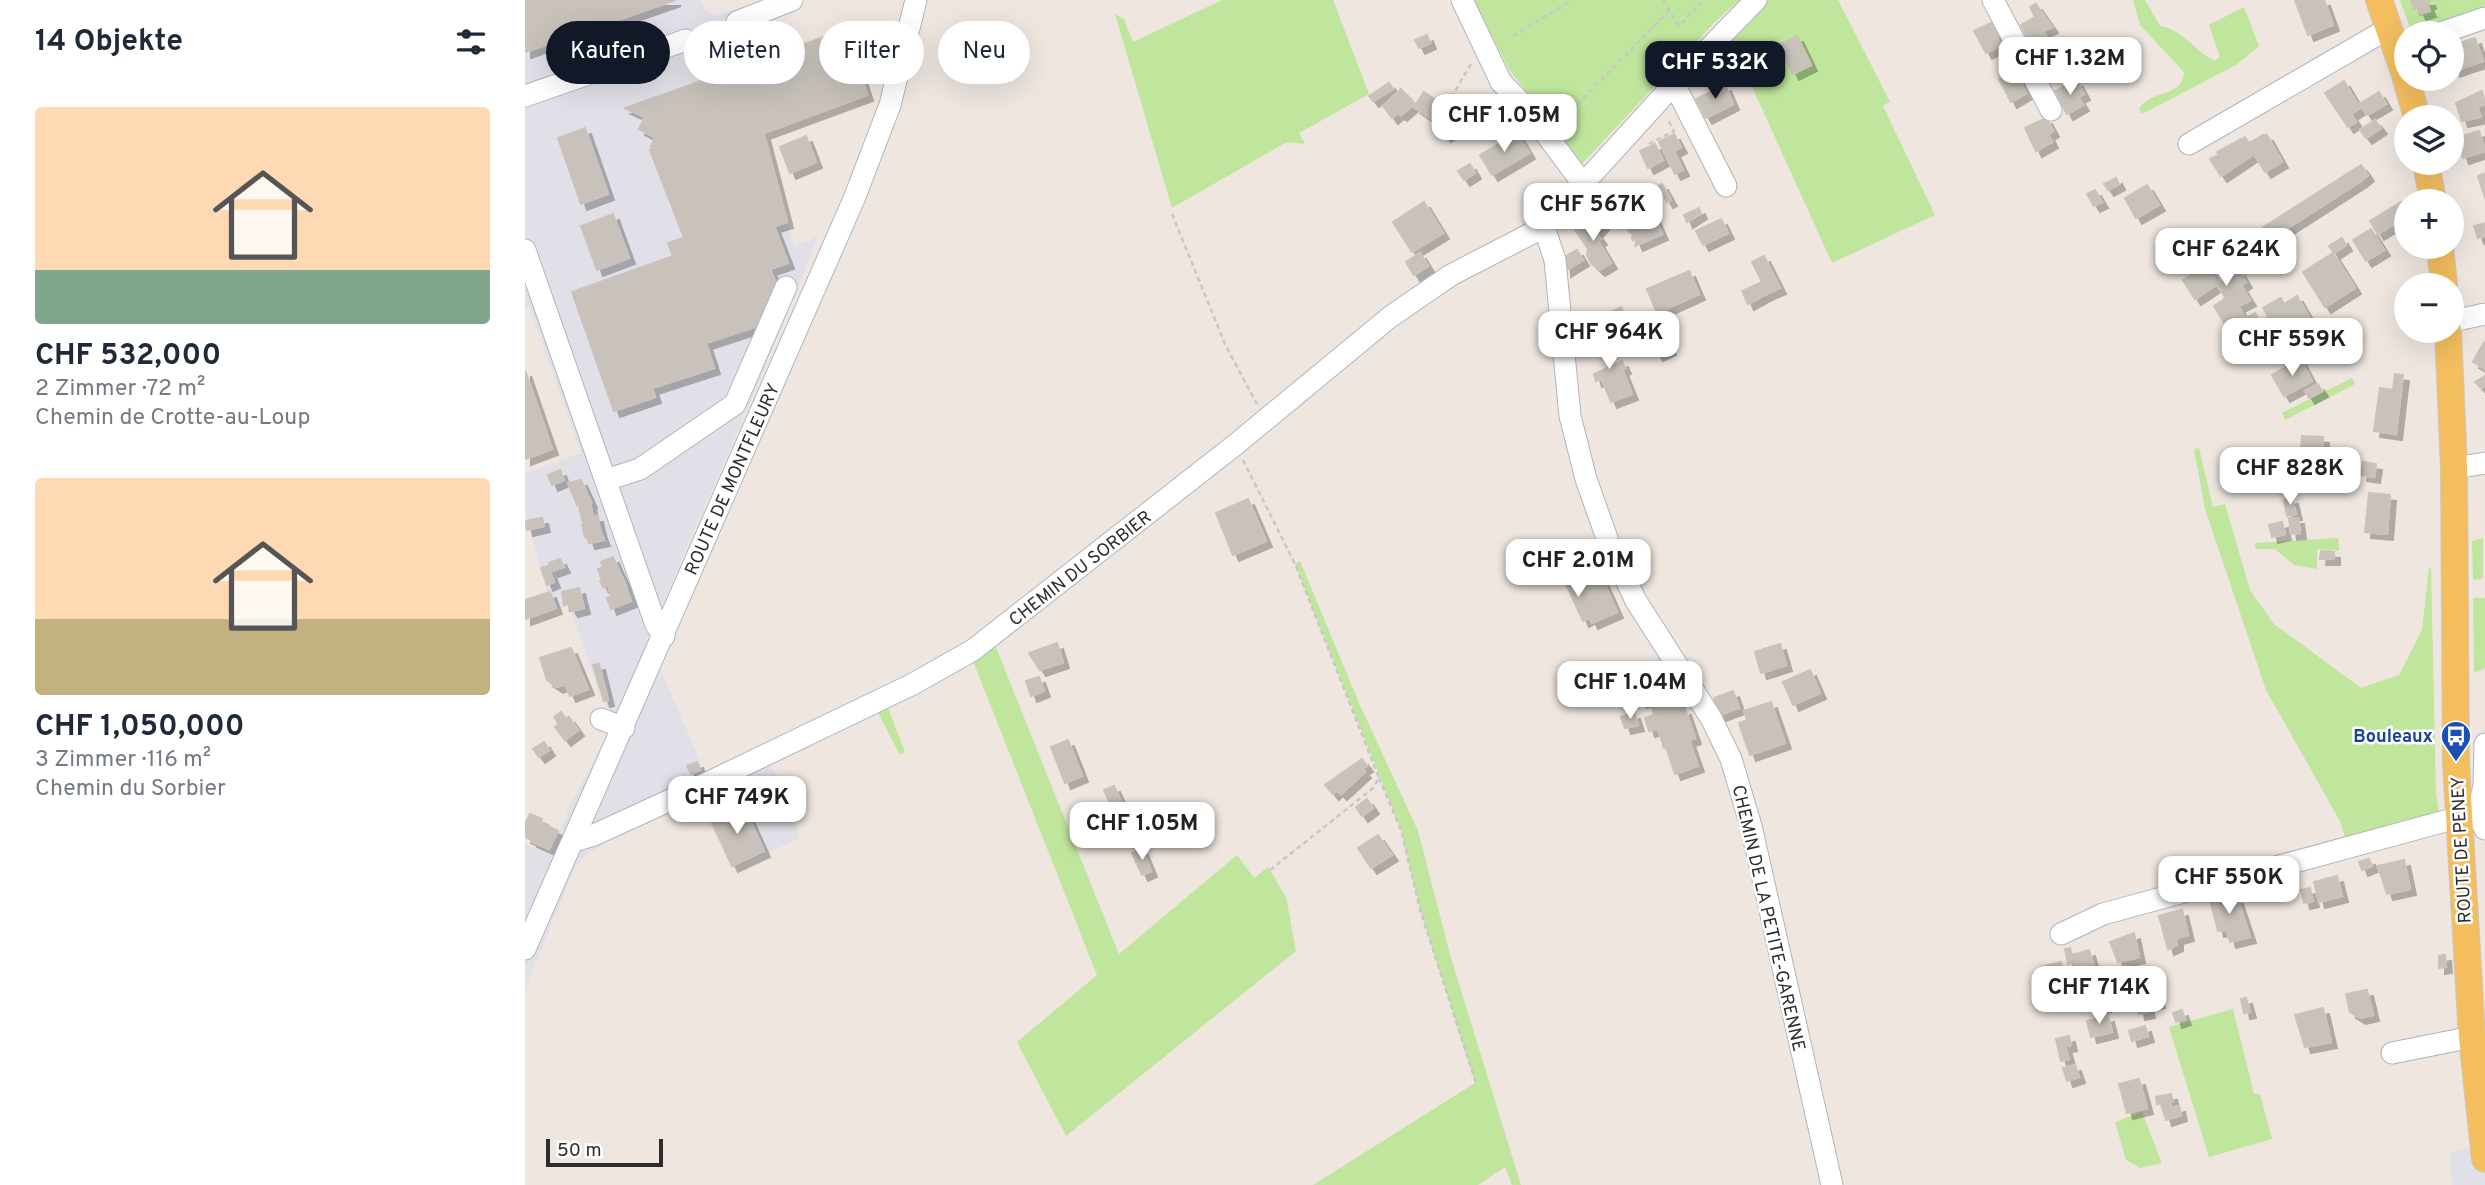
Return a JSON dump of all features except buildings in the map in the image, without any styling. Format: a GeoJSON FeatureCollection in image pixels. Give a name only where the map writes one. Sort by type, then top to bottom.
{"type":"FeatureCollection","features":[{"type":"Feature","properties":{"kind":"main road","name":"ROUTE DE PENEY"},"geometry":{"type":"LineString","coordinates":[[2449,343],[2454,468],[2455,724],[2474,819],[2472,1037],[2485,1159]]}},
{"type":"Feature","properties":{"kind":"street"},"geometry":{"type":"LineString","coordinates":[[740,21],[792,0]]}},
{"type":"Feature","properties":{"kind":"street","name":"ROUTE DE MONTFLEURY"},"geometry":{"type":"LineString","coordinates":[[525,950],[872,156],[896,83],[916,0]]}},
{"type":"Feature","properties":{"kind":"street"},"geometry":{"type":"LineString","coordinates":[[1462,0],[1501,82],[1588,178]]}},
{"type":"Feature","properties":{"kind":"street"},"geometry":{"type":"LineString","coordinates":[[1544,227],[1674,84],[1756,0]]}},
{"type":"Feature","properties":{"kind":"street"},"geometry":{"type":"LineString","coordinates":[[1993,0],[2051,110]]}},
{"type":"Feature","properties":{"kind":"street"},"geometry":{"type":"LineString","coordinates":[[2464,25],[2485,18]]}},
{"type":"Feature","properties":{"kind":"street"},"geometry":{"type":"LineString","coordinates":[[2189,144],[2390,22]]}},
{"type":"Feature","properties":{"kind":"street"},"geometry":{"type":"LineString","coordinates":[[525,96],[684,41]]}},
{"type":"Feature","properties":{"kind":"street"},"geometry":{"type":"LineString","coordinates":[[1674,84],[1726,186]]}},
{"type":"Feature","properties":{"kind":"street","name":"CHEMIN DU SORBIER"},"geometry":{"type":"LineString","coordinates":[[573,841],[594,835],[701,786],[964,656],[1008,626],[1418,297],[1485,255],[1544,227]]}},
{"type":"Feature","properties":{"kind":"street","name":"CHEMIN DE LA PETITE-GARENNE"},"geometry":{"type":"LineString","coordinates":[[1544,227],[1555,260],[1570,416],[1586,479],[1609,544],[1636,601],[1711,718],[1731,759],[1753,836],[1832,1185]]}},
{"type":"Feature","properties":{"kind":"street"},"geometry":{"type":"LineString","coordinates":[[525,250],[656,625],[664,636]]}},
{"type":"Feature","properties":{"kind":"street"},"geometry":{"type":"LineString","coordinates":[[606,480],[640,468],[735,404],[786,287]]}},
{"type":"Feature","properties":{"kind":"street"},"geometry":{"type":"LineString","coordinates":[[2464,318],[2485,314]]}},
{"type":"Feature","properties":{"kind":"street"},"geometry":{"type":"LineString","coordinates":[[2454,468],[2485,463]]}},
{"type":"Feature","properties":{"kind":"street"},"geometry":{"type":"LineString","coordinates":[[601,719],[624,728]]}},
{"type":"Feature","properties":{"kind":"street"},"geometry":{"type":"LineString","coordinates":[[2061,934],[2103,914],[2474,819],[2484,785],[2485,744]]}},
{"type":"Feature","properties":{"kind":"street"},"geometry":{"type":"LineString","coordinates":[[2392,1053],[2472,1037]]}},
{"type":"Feature","properties":{"kind":"path"},"geometry":{"type":"LineString","coordinates":[[1513,36],[1572,0]]}},
{"type":"Feature","properties":{"kind":"path"},"geometry":{"type":"LineString","coordinates":[[1663,0],[1679,26],[1704,0]]}},
{"type":"Feature","properties":{"kind":"path"},"geometry":{"type":"LineString","coordinates":[[1565,117],[1669,11]]}},
{"type":"Feature","properties":{"kind":"path"},"geometry":{"type":"LineString","coordinates":[[1447,104],[1482,46]]}},
{"type":"Feature","properties":{"kind":"path"},"geometry":{"type":"LineString","coordinates":[[1650,144],[1674,131],[1658,102]]}},
{"type":"Feature","properties":{"kind":"path"},"geometry":{"type":"LineString","coordinates":[[1588,178],[1609,187],[1617,204],[1618,220],[1629,231],[1636,247]]}},
{"type":"Feature","properties":{"kind":"path"},"geometry":{"type":"LineString","coordinates":[[1172,214],[1184,251],[1238,374],[1250,397],[1268,418]]}},
{"type":"Feature","properties":{"kind":"path"},"geometry":{"type":"LineString","coordinates":[[1235,445],[1295,564],[1401,830],[1420,909],[1476,1083]]}},
{"type":"Feature","properties":{"kind":"path"},"geometry":{"type":"LineString","coordinates":[[1271,870],[1372,789],[1379,778]]}},
{"type":"Feature","properties":{"kind":"shaded area"},"geometry":{"type":"Polygon","coordinates":[[[525,0],[700,0],[713,16],[736,9],[739,21],[684,21],[684,84],[754,84],[794,247],[818,236],[762,375],[647,639],[705,772],[759,748],[787,791],[799,839],[732,868],[713,831],[698,812],[688,808],[678,806],[618,834],[585,856],[574,870],[525,989],[525,844],[551,854],[570,805],[617,717],[602,701],[569,606],[557,610],[551,592],[547,593],[525,512],[525,473],[581,453],[529,306],[525,307],[525,0]]]}},
{"type":"Feature","properties":{"kind":"shaded area"},"geometry":{"type":"Polygon","coordinates":[[[2485,1144],[2485,1185],[2452,1185],[2450,1152],[2485,1144]]]}},
{"type":"Feature","properties":{"kind":"green space"},"geometry":{"type":"Polygon","coordinates":[[[1222,0],[1333,0],[1369,94],[1299,133],[1305,144],[1287,142],[1172,208],[1115,14],[1124,19],[1133,42],[1222,0]]]}},
{"type":"Feature","properties":{"kind":"green space"},"geometry":{"type":"Polygon","coordinates":[[[1467,0],[1740,0],[1715,22],[1579,167],[1543,111],[1510,71],[1484,20],[1477,21],[1467,0]]]}},
{"type":"Feature","properties":{"kind":"green space"},"geometry":{"type":"Polygon","coordinates":[[[1768,0],[1838,0],[1890,102],[1883,106],[1935,215],[1832,263],[1729,36],[1768,0]]]}},
{"type":"Feature","properties":{"kind":"green space"},"geometry":{"type":"Polygon","coordinates":[[[2133,0],[2145,0],[2160,26],[2176,32],[2215,61],[2220,57],[2209,25],[2244,7],[2259,46],[2236,65],[2142,114],[2139,108],[2153,97],[2179,85],[2184,72],[2140,25],[2133,0]]]}},
{"type":"Feature","properties":{"kind":"green space"},"geometry":{"type":"Polygon","coordinates":[[[2400,0],[2485,0],[2485,13],[2460,21],[2408,21],[2400,0]]]}},
{"type":"Feature","properties":{"kind":"green space"},"geometry":{"type":"Polygon","coordinates":[[[2352,378],[2355,384],[2285,420],[2282,413],[2352,378]]]}},
{"type":"Feature","properties":{"kind":"green space"},"geometry":{"type":"Polygon","coordinates":[[[2199,448],[2213,507],[2225,504],[2250,590],[2274,624],[2361,688],[2399,675],[2422,630],[2431,567],[2436,794],[2439,813],[2346,841],[2341,823],[2266,690],[2205,509],[2194,449],[2199,448]]]}},
{"type":"Feature","properties":{"kind":"green space"},"geometry":{"type":"Polygon","coordinates":[[[2338,538],[2339,551],[2317,549],[2317,569],[2294,565],[2275,549],[2257,549],[2254,546],[2256,543],[2338,538]]]}},
{"type":"Feature","properties":{"kind":"green space"},"geometry":{"type":"Polygon","coordinates":[[[2483,538],[2483,579],[2473,580],[2472,541],[2483,538]]]}},
{"type":"Feature","properties":{"kind":"green space"},"geometry":{"type":"Polygon","coordinates":[[[1300,561],[1359,703],[1418,831],[1451,958],[1521,1185],[1512,1185],[1505,1167],[1478,1185],[1313,1185],[1475,1083],[1420,909],[1401,830],[1295,564],[1300,561]]]}},
{"type":"Feature","properties":{"kind":"green space"},"geometry":{"type":"Polygon","coordinates":[[[2473,598],[2485,598],[2485,668],[2474,673],[2473,598]]]}},
{"type":"Feature","properties":{"kind":"green space"},"geometry":{"type":"Polygon","coordinates":[[[995,645],[1119,954],[1237,855],[1254,878],[1268,867],[1270,870],[1286,897],[1296,951],[1066,1136],[1017,1042],[1097,975],[973,661],[995,645]]]}},
{"type":"Feature","properties":{"kind":"green space"},"geometry":{"type":"Polygon","coordinates":[[[887,705],[905,752],[900,755],[876,709],[887,705]]]}},
{"type":"Feature","properties":{"kind":"green space"},"geometry":{"type":"Polygon","coordinates":[[[2233,1009],[2254,1094],[2260,1094],[2272,1139],[2209,1157],[2169,1027],[2233,1009]]]}},
{"type":"Feature","properties":{"kind":"green space"},"geometry":{"type":"Polygon","coordinates":[[[2142,1112],[2162,1163],[2140,1168],[2126,1160],[2115,1122],[2142,1112]]]}},
{"type":"Feature","properties":{"kind":"place","name":"Bouleaux"},"geometry":{"type":"Point","coordinates":[2456,763]}}]}
